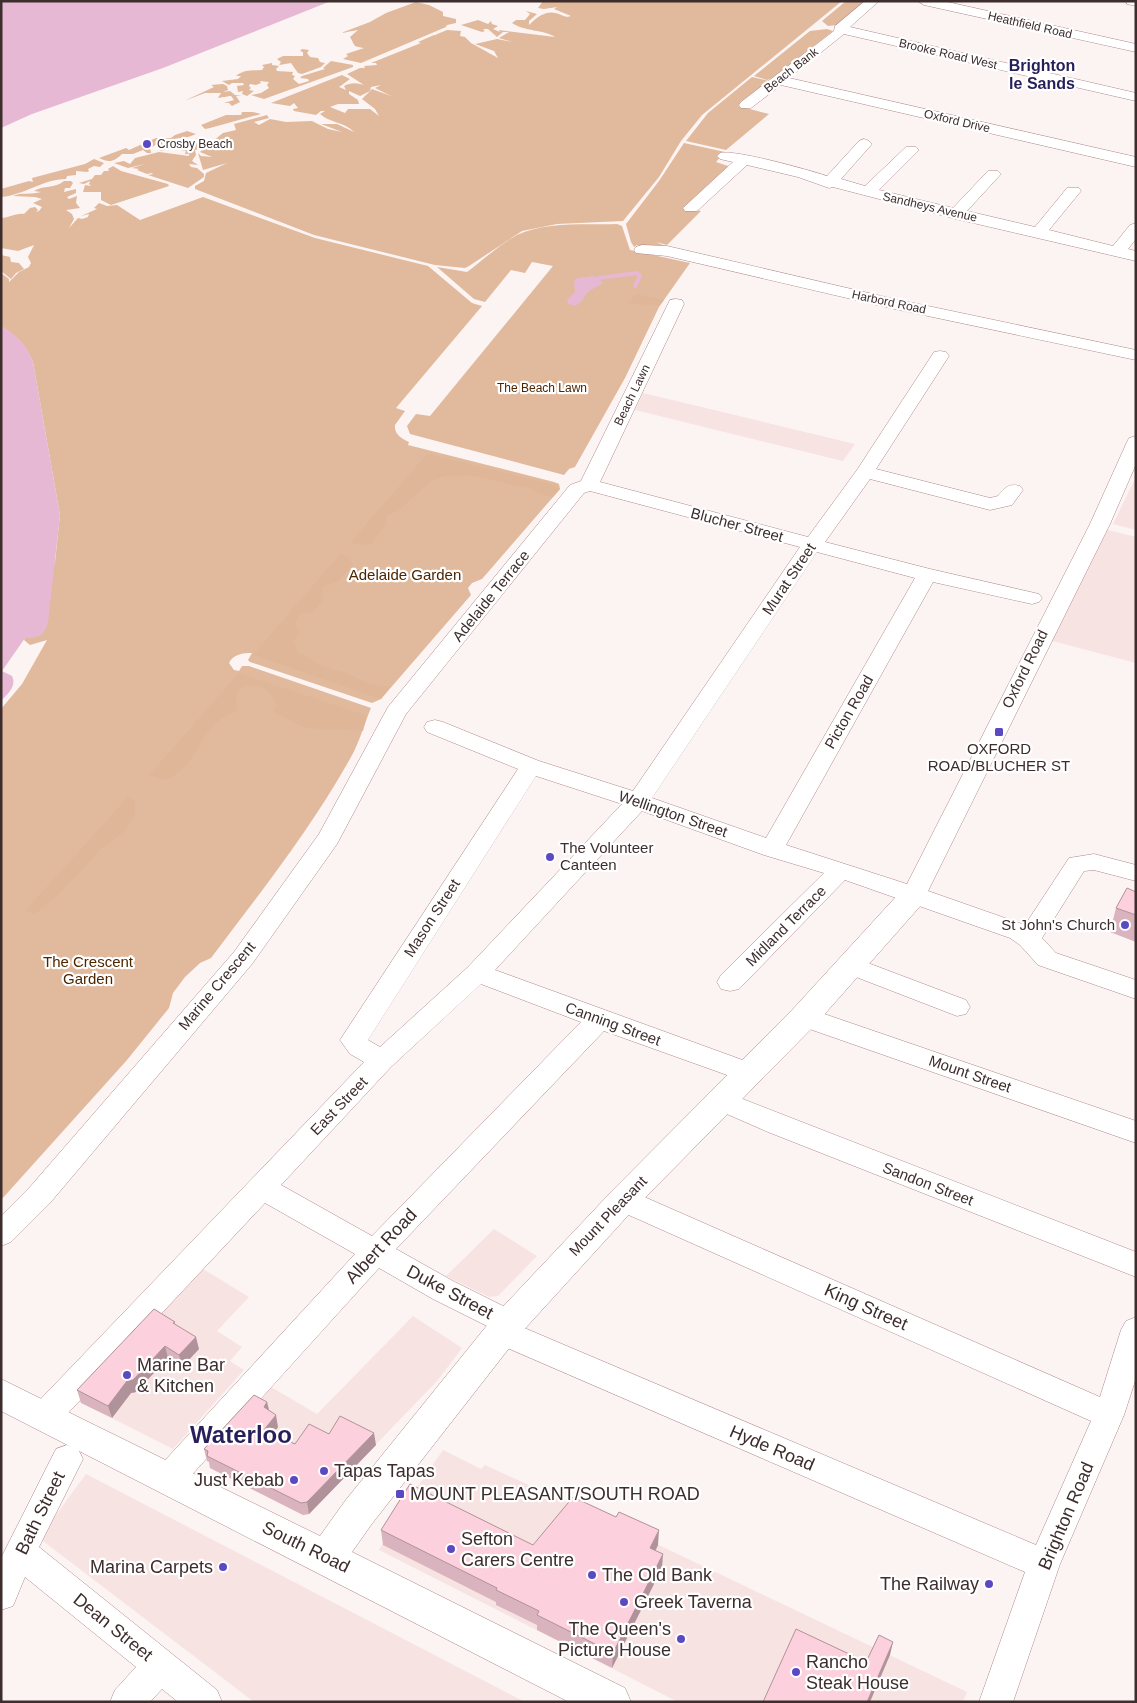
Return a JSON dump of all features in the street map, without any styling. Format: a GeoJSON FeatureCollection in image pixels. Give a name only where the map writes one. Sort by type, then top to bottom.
{"type":"FeatureCollection","features":[{"type":"Feature","properties":{"kind":"street"},"geometry":{"type":"LineString","coordinates":[[842,32],[840,29],[873,1]]}},
{"type":"Feature","properties":{"kind":"street","name":"Heathfield Road"},"geometry":{"type":"LineString","coordinates":[[924,1],[1136,48]]}},
{"type":"Feature","properties":{"kind":"street","name":"Beach Bank"},"geometry":{"type":"LineString","coordinates":[[746,105],[842,32]]}},
{"type":"Feature","properties":{"kind":"street","name":"Brooke Road West"},"geometry":{"type":"LineString","coordinates":[[842,32],[1136,97]]}},
{"type":"Feature","properties":{"kind":"street","name":"Oxford Drive"},"geometry":{"type":"LineString","coordinates":[[779,80],[1136,162]]}},
{"type":"Feature","properties":{"kind":"street"},"geometry":{"type":"LineString","coordinates":[[829,182],[864,144]]}},
{"type":"Feature","properties":{"kind":"street"},"geometry":{"type":"LineString","coordinates":[[868,192],[911,150]]}},
{"type":"Feature","properties":{"kind":"street","name":"Sandheys Avenue"},"geometry":{"type":"LineString","coordinates":[[725,156],[801,173],[829,182],[956,214],[1136,256]]}},
{"type":"Feature","properties":{"kind":"street"},"geometry":{"type":"LineString","coordinates":[[691,208],[744,160]]}},
{"type":"Feature","properties":{"kind":"street"},"geometry":{"type":"LineString","coordinates":[[956,214],[994,174]]}},
{"type":"Feature","properties":{"kind":"street"},"geometry":{"type":"LineString","coordinates":[[1039,233],[1073,191]]}},
{"type":"Feature","properties":{"kind":"street"},"geometry":{"type":"LineString","coordinates":[[1117,252],[1136,228]]}},
{"type":"Feature","properties":{"kind":"street","name":"Harbord Road"},"geometry":{"type":"LineString","coordinates":[[642,250],[667,251],[890,303],[1136,355]]}},
{"type":"Feature","properties":{"kind":"street","name":"Beach Lawn"},"geometry":{"type":"LineString","coordinates":[[589,485],[676,304]]}},
{"type":"Feature","properties":{"kind":"street","name":"Murat Street"},"geometry":{"type":"LineString","coordinates":[[638,801],[812,545],[865,472],[940,356]]}},
{"type":"Feature","properties":{"kind":"street","name":"Oxford Road"},"geometry":{"type":"LineString","coordinates":[[913,896],[1100,524],[1136,442]]}},
{"type":"Feature","properties":{"kind":"street"},"geometry":{"type":"LineString","coordinates":[[865,472],[935,485],[990,504],[1005,501],[1013,490]]}},
{"type":"Feature","properties":{"kind":"street","name":"Blucher Street"},"geometry":{"type":"LineString","coordinates":[[589,485],[927,575],[1032,598]]}},
{"type":"Feature","properties":{"kind":"street","name":"Adelaide Terrace"},"geometry":{"type":"LineString","coordinates":[[396,712],[577,489],[589,485]]}},
{"type":"Feature","properties":{"kind":"street","name":"Picton Road"},"geometry":{"type":"LineString","coordinates":[[772,849],[927,575]]}},
{"type":"Feature","properties":{"kind":"street","name":"Marine Crescent"},"geometry":{"type":"LineString","coordinates":[[1,1234],[40,1195],[242,958],[329,838],[396,712]]}},
{"type":"Feature","properties":{"kind":"street","name":"Wellington Street"},"geometry":{"type":"LineString","coordinates":[[435,727],[531,766],[638,801],[772,849],[842,870],[1019,932],[1030,939]]}},
{"type":"Feature","properties":{"kind":"street","name":"Mason Street"},"geometry":{"type":"LineString","coordinates":[[382,1060],[359,1047],[353,1040],[531,766]]}},
{"type":"Feature","properties":{"kind":"street","name":"East Street"},"geometry":{"type":"LineString","coordinates":[[44,1416],[382,1060],[477,972],[638,801]]}},
{"type":"Feature","properties":{"kind":"street"},"geometry":{"type":"LineString","coordinates":[[1136,874],[1094,862],[1077,864],[1030,939],[1047,959],[1136,990]]}},
{"type":"Feature","properties":{"kind":"street","name":"Midland Terrace"},"geometry":{"type":"LineString","coordinates":[[730,982],[842,870]]}},
{"type":"Feature","properties":{"kind":"street","name":"Mount Pleasant"},"geometry":{"type":"LineString","coordinates":[[327,1557],[358,1513],[505,1327],[623,1200],[750,1073],[852,966],[913,896]]}},
{"type":"Feature","properties":{"kind":"street"},"geometry":{"type":"LineString","coordinates":[[852,966],[957,1007]]}},
{"type":"Feature","properties":{"kind":"street","name":"Canning Street"},"geometry":{"type":"LineString","coordinates":[[477,972],[750,1073]]}},
{"type":"Feature","properties":{"kind":"street","name":"Mount Street"},"geometry":{"type":"LineString","coordinates":[[804,1016],[1136,1132]]}},
{"type":"Feature","properties":{"kind":"street","name":"Albert Road"},"geometry":{"type":"LineString","coordinates":[[168,1479],[375,1252],[600,1019]]}},
{"type":"Feature","properties":{"kind":"street","name":"Sandon Street"},"geometry":{"type":"LineString","coordinates":[[722,1101],[778,1125],[1136,1265]]}},
{"type":"Feature","properties":{"kind":"street","name":"Duke Street"},"geometry":{"type":"LineString","coordinates":[[261,1187],[505,1327]]}},
{"type":"Feature","properties":{"kind":"street","name":"King Street"},"geometry":{"type":"LineString","coordinates":[[623,1200],[1109,1414]]}},
{"type":"Feature","properties":{"kind":"street","name":"Hyde Road"},"geometry":{"type":"LineString","coordinates":[[505,1327],[1044,1564]]}},
{"type":"Feature","properties":{"kind":"street","name":"Brighton Road"},"geometry":{"type":"LineString","coordinates":[[996,1702],[1044,1564],[1109,1414],[1136,1330]]}},
{"type":"Feature","properties":{"kind":"street","name":"South Road"},"geometry":{"type":"LineString","coordinates":[[1,1394],[611,1702]]}},
{"type":"Feature","properties":{"kind":"street","name":"Bath Street"},"geometry":{"type":"LineString","coordinates":[[1,1595],[20,1552],[67,1458]]}},
{"type":"Feature","properties":{"kind":"street","name":"Dean Street"},"geometry":{"type":"LineString","coordinates":[[20,1552],[205,1702]]}},
{"type":"Feature","properties":{"kind":"street"},"geometry":{"type":"LineString","coordinates":[[127,1702],[161,1666]]}},
{"type":"Feature","properties":{"kind":"shaded area"},"geometry":{"type":"Polygon","coordinates":[[[1,1],[331,1],[163,68],[32,114],[1,128],[1,1]]]}},
{"type":"Feature","properties":{"kind":"shaded area"},"geometry":{"type":"Polygon","coordinates":[[[593,276],[600,279],[602,284],[587,293],[578,304],[568,304],[567,300],[575,292],[574,281],[577,278],[593,276]]]}},
{"type":"Feature","properties":{"kind":"shaded area"},"geometry":{"type":"Polygon","coordinates":[[[636,294],[664,300],[660,305],[627,304],[636,294]]]}},
{"type":"Feature","properties":{"kind":"shaded area"},"geometry":{"type":"Polygon","coordinates":[[[1,326],[28,350],[33,362],[60,515],[48,623],[45,631],[40,635],[34,638],[25,638],[2,671],[12,676],[13,686],[1,701],[1,326]]]}},
{"type":"Feature","properties":{"kind":"shaded area"},"geometry":{"type":"Polygon","coordinates":[[[643,393],[855,444],[843,461],[635,410],[643,393]]]}},
{"type":"Feature","properties":{"kind":"shaded area"},"geometry":{"type":"Polygon","coordinates":[[[427,454],[551,484],[560,489],[553,497],[538,493],[533,489],[470,475],[445,476],[430,482],[398,511],[386,516],[386,525],[370,545],[350,543],[427,454]]]}},
{"type":"Feature","properties":{"kind":"shaded area"},"geometry":{"type":"Polygon","coordinates":[[[1136,477],[1136,530],[1113,524],[1136,477]]]}},
{"type":"Feature","properties":{"kind":"shaded area"},"geometry":{"type":"Polygon","coordinates":[[[1100,528],[1136,537],[1136,663],[1045,639],[1100,528]]]}},
{"type":"Feature","properties":{"kind":"shaded area"},"geometry":{"type":"Polygon","coordinates":[[[340,554],[347,556],[353,564],[339,581],[322,587],[323,600],[313,612],[299,614],[295,623],[300,633],[293,641],[298,653],[319,665],[349,674],[368,683],[390,687],[381,699],[253,655],[340,554]]]}},
{"type":"Feature","properties":{"kind":"shaded area"},"geometry":{"type":"Polygon","coordinates":[[[239,673],[367,716],[363,731],[319,729],[301,726],[273,712],[277,705],[266,689],[250,685],[243,687],[237,692],[238,711],[224,717],[214,725],[186,766],[164,780],[149,775],[239,673]]]}},
{"type":"Feature","properties":{"kind":"shaded area"},"geometry":{"type":"Polygon","coordinates":[[[128,797],[135,800],[135,815],[122,833],[102,848],[59,894],[35,914],[25,911],[128,797]]]}},
{"type":"Feature","properties":{"kind":"shaded area"},"geometry":{"type":"Polygon","coordinates":[[[494,1229],[537,1256],[498,1296],[489,1297],[446,1276],[494,1229]]]}},
{"type":"Feature","properties":{"kind":"shaded area"},"geometry":{"type":"Polygon","coordinates":[[[203,1269],[249,1297],[217,1331],[242,1347],[230,1361],[244,1370],[173,1449],[78,1401],[203,1269]]]}},
{"type":"Feature","properties":{"kind":"shaded area"},"geometry":{"type":"Polygon","coordinates":[[[413,1316],[462,1348],[438,1380],[309,1514],[303,1515],[210,1468],[208,1456],[271,1387],[317,1414],[413,1316]]]}},
{"type":"Feature","properties":{"kind":"shaded area"},"geometry":{"type":"Polygon","coordinates":[[[443,1450],[481,1469],[485,1465],[642,1537],[967,1692],[963,1702],[678,1702],[379,1550],[409,1499],[443,1450]]]}},
{"type":"Feature","properties":{"kind":"shaded area"},"geometry":{"type":"Polygon","coordinates":[[[86,1474],[525,1702],[254,1702],[39,1538],[86,1474]]]}},
{"type":"Feature","properties":{"kind":"green space"},"geometry":{"type":"Polygon","coordinates":[[[543,1],[842,1],[702,115],[681,141],[659,177],[623,221],[557,224],[522,231],[465,268],[435,265],[314,235],[195,189],[195,186],[204,181],[206,173],[227,163],[203,170],[198,153],[201,156],[212,157],[200,152],[201,149],[195,150],[196,155],[192,161],[198,165],[189,164],[204,174],[204,177],[188,188],[148,175],[152,173],[147,174],[137,170],[139,169],[132,168],[145,164],[128,168],[114,163],[124,161],[130,164],[135,158],[159,152],[189,156],[189,154],[185,154],[186,151],[175,149],[198,138],[213,141],[223,133],[236,130],[234,124],[267,115],[269,118],[254,122],[259,125],[270,119],[286,122],[312,121],[328,129],[342,132],[321,124],[337,124],[354,132],[346,126],[320,114],[325,111],[321,111],[316,115],[294,111],[293,109],[298,108],[294,103],[290,106],[271,103],[342,75],[350,79],[339,87],[346,90],[344,86],[349,84],[364,85],[347,74],[360,68],[365,68],[364,66],[377,65],[376,63],[371,63],[421,43],[418,42],[434,35],[437,36],[435,35],[447,30],[461,31],[460,36],[465,37],[471,43],[498,58],[494,51],[475,44],[497,39],[513,42],[499,38],[509,32],[503,32],[497,37],[488,29],[483,29],[485,31],[482,32],[461,25],[478,20],[488,24],[491,21],[492,24],[498,26],[493,29],[500,32],[499,30],[555,37],[512,23],[516,20],[525,20],[530,14],[526,11],[537,14],[529,21],[529,25],[537,18],[550,12],[568,17],[571,16],[554,9],[557,7],[538,8],[543,1]],[[381,85],[371,87],[370,91],[372,89],[391,96],[375,88],[381,85]],[[349,91],[349,94],[358,100],[359,104],[338,104],[330,107],[345,113],[348,109],[370,109],[379,116],[375,109],[362,99],[370,91],[360,96],[349,91]]]}},
{"type":"Feature","properties":{"kind":"green space"},"geometry":{"type":"Polygon","coordinates":[[[846,1],[869,1],[837,25],[828,26],[822,21],[846,1]]]}},
{"type":"Feature","properties":{"kind":"green space"},"geometry":{"type":"Polygon","coordinates":[[[416,2],[429,5],[443,12],[443,16],[456,19],[456,23],[447,25],[361,63],[343,59],[348,56],[346,54],[364,48],[355,46],[350,37],[358,30],[341,33],[416,2]]]}},
{"type":"Feature","properties":{"kind":"green space"},"geometry":{"type":"Polygon","coordinates":[[[827,29],[833,31],[773,78],[767,80],[754,76],[810,31],[827,29]]]}},
{"type":"Feature","properties":{"kind":"green space"},"geometry":{"type":"Polygon","coordinates":[[[302,49],[309,50],[307,53],[310,57],[318,58],[320,62],[325,63],[321,67],[302,74],[298,73],[291,63],[279,65],[281,62],[277,59],[283,56],[303,56],[303,52],[300,51],[302,49]]]}},
{"type":"Feature","properties":{"kind":"green space"},"geometry":{"type":"Polygon","coordinates":[[[331,61],[353,65],[353,67],[264,99],[251,95],[261,93],[269,88],[267,85],[269,82],[260,81],[261,83],[256,85],[250,84],[251,88],[249,90],[254,91],[247,96],[242,94],[243,91],[238,92],[237,86],[244,85],[243,83],[232,83],[229,85],[222,81],[238,79],[241,76],[236,76],[242,72],[262,70],[264,67],[262,65],[272,63],[272,65],[279,66],[276,69],[277,71],[293,72],[292,75],[295,76],[293,79],[299,84],[309,81],[308,79],[300,78],[302,76],[325,69],[323,68],[331,61]]]}},
{"type":"Feature","properties":{"kind":"green space"},"geometry":{"type":"Polygon","coordinates":[[[752,77],[769,81],[738,106],[769,114],[726,150],[686,141],[708,113],[752,77]]]}},
{"type":"Feature","properties":{"kind":"green space"},"geometry":{"type":"Polygon","coordinates":[[[223,84],[227,86],[228,90],[223,92],[230,91],[235,95],[242,96],[236,96],[240,102],[232,106],[229,103],[224,103],[234,100],[231,96],[218,98],[221,93],[205,93],[184,101],[214,87],[211,85],[223,84]]]}},
{"type":"Feature","properties":{"kind":"green space"},"geometry":{"type":"Polygon","coordinates":[[[242,112],[261,114],[205,129],[201,125],[226,115],[241,115],[242,112]]]}},
{"type":"Feature","properties":{"kind":"green space"},"geometry":{"type":"Polygon","coordinates":[[[187,131],[196,134],[165,142],[170,147],[169,149],[160,151],[161,145],[157,144],[150,148],[151,153],[143,150],[133,154],[122,154],[111,161],[99,158],[126,148],[129,150],[156,138],[171,138],[187,131]]]}},
{"type":"Feature","properties":{"kind":"green space"},"geometry":{"type":"Polygon","coordinates":[[[684,143],[725,152],[716,162],[731,167],[687,208],[701,211],[667,245],[656,242],[665,246],[637,245],[634,247],[626,224],[659,181],[684,143]]]}},
{"type":"Feature","properties":{"kind":"green space"},"geometry":{"type":"Polygon","coordinates":[[[94,159],[104,163],[100,167],[94,166],[88,169],[89,171],[87,172],[76,171],[76,175],[67,176],[66,179],[1,197],[1,189],[29,181],[33,182],[32,178],[85,164],[94,159]]]}},
{"type":"Feature","properties":{"kind":"green space"},"geometry":{"type":"Polygon","coordinates":[[[113,166],[121,171],[168,184],[169,186],[111,205],[101,200],[101,192],[83,192],[85,185],[91,186],[89,184],[90,181],[84,184],[79,183],[92,179],[95,175],[101,175],[104,171],[109,171],[108,169],[113,166]]]}},
{"type":"Feature","properties":{"kind":"green space"},"geometry":{"type":"Polygon","coordinates":[[[64,181],[71,181],[73,183],[70,188],[65,188],[64,192],[76,189],[76,193],[67,197],[69,199],[77,196],[76,203],[80,208],[66,210],[72,214],[74,219],[69,228],[78,218],[88,217],[89,214],[81,216],[97,209],[94,208],[99,203],[107,206],[117,205],[140,220],[203,197],[315,238],[428,266],[472,303],[482,306],[396,408],[405,411],[395,425],[397,433],[409,442],[408,445],[554,482],[559,484],[560,489],[482,579],[472,583],[468,588],[471,595],[381,699],[372,703],[250,662],[248,660],[252,653],[239,655],[231,660],[229,663],[234,670],[239,671],[242,666],[249,666],[371,708],[357,745],[336,784],[302,835],[211,958],[200,963],[185,977],[173,993],[169,1008],[127,1060],[1,1200],[1,709],[22,684],[47,640],[30,645],[24,640],[55,562],[60,515],[33,362],[20,341],[1,326],[1,273],[9,279],[9,282],[19,272],[29,267],[31,263],[28,257],[34,245],[18,251],[1,248],[1,218],[24,214],[30,208],[35,207],[38,210],[36,212],[39,211],[42,207],[33,203],[42,199],[13,196],[41,192],[34,191],[57,185],[64,181]]]}},
{"type":"Feature","properties":{"kind":"green space","name":"The Beach Lawn"},"geometry":{"type":"Polygon","coordinates":[[[617,224],[622,226],[630,250],[690,263],[659,307],[625,378],[575,467],[569,469],[564,475],[410,434],[407,426],[416,414],[430,416],[553,266],[532,262],[525,273],[511,270],[485,302],[474,299],[437,267],[467,272],[510,239],[540,228],[566,225],[617,224]]]}},
{"type":"Feature","properties":{"kind":"green space"},"geometry":{"type":"Polygon","coordinates":[[[1,255],[10,257],[11,262],[19,263],[24,269],[16,273],[11,279],[1,271],[1,255]]]}},
{"type":"Feature","properties":{"kind":"building"},"geometry":{"type":"Polygon","coordinates":[[[1127,888],[1136,892],[1136,915],[1116,908],[1127,888]]]}},
{"type":"Feature","properties":{"kind":"building","name":"Marine Bar & Kitchen"},"geometry":{"type":"Polygon","coordinates":[[[154,1309],[196,1337],[179,1355],[165,1346],[133,1380],[127,1381],[108,1406],[77,1390],[154,1309]]]}},
{"type":"Feature","properties":{"kind":"building"},"geometry":{"type":"Polygon","coordinates":[[[254,1395],[267,1402],[264,1407],[276,1415],[264,1430],[295,1444],[309,1424],[329,1434],[340,1416],[374,1433],[307,1502],[301,1503],[207,1456],[208,1451],[204,1449],[254,1395]]]}},
{"type":"Feature","properties":{"kind":"building"},"geometry":{"type":"Polygon","coordinates":[[[410,1484],[533,1545],[573,1497],[616,1517],[619,1512],[659,1530],[650,1548],[663,1554],[613,1653],[537,1615],[539,1611],[496,1590],[497,1588],[381,1530],[410,1484]]]}},
{"type":"Feature","properties":{"kind":"building"},"geometry":{"type":"Polygon","coordinates":[[[796,1629],[866,1662],[879,1635],[893,1642],[867,1702],[763,1702],[796,1629]]]}},
{"type":"Feature","properties":{"kind":"waterway"},"geometry":{"type":"LineString","coordinates":[[599,278],[637,273],[640,276],[635,286]]}},
{"type":"Feature","properties":{"kind":"place","name":"Crosby Beach"},"geometry":{"type":"Point","coordinates":[147,144]}},
{"type":"Feature","properties":{"kind":"place","name":"OXFORD ROAD/BLUCHER ST"},"geometry":{"type":"Point","coordinates":[999,732]}},
{"type":"Feature","properties":{"kind":"place","name":"The Volunteer Canteen"},"geometry":{"type":"Point","coordinates":[550,857]}},
{"type":"Feature","properties":{"kind":"place","name":"St John's Church"},"geometry":{"type":"Point","coordinates":[1125,925]}},
{"type":"Feature","properties":{"kind":"place","name":"Marine Bar & Kitchen"},"geometry":{"type":"Point","coordinates":[127,1375]}},
{"type":"Feature","properties":{"kind":"place","name":"Tapas Tapas"},"geometry":{"type":"Point","coordinates":[324,1471]}},
{"type":"Feature","properties":{"kind":"place","name":"Just Kebab"},"geometry":{"type":"Point","coordinates":[294,1480]}},
{"type":"Feature","properties":{"kind":"place","name":"MOUNT PLEASANT/SOUTH ROAD"},"geometry":{"type":"Point","coordinates":[400,1494]}},
{"type":"Feature","properties":{"kind":"place","name":"Sefton Carers Centre"},"geometry":{"type":"Point","coordinates":[451,1549]}},
{"type":"Feature","properties":{"kind":"place","name":"Marina Carpets"},"geometry":{"type":"Point","coordinates":[223,1567]}},
{"type":"Feature","properties":{"kind":"place","name":"The Old Bank"},"geometry":{"type":"Point","coordinates":[592,1575]}},
{"type":"Feature","properties":{"kind":"place","name":"The Railway"},"geometry":{"type":"Point","coordinates":[989,1584]}},
{"type":"Feature","properties":{"kind":"place","name":"Greek Taverna"},"geometry":{"type":"Point","coordinates":[624,1602]}},
{"type":"Feature","properties":{"kind":"place","name":"The Queen's Picture House"},"geometry":{"type":"Point","coordinates":[681,1639]}},
{"type":"Feature","properties":{"kind":"place","name":"Rancho Steak House"},"geometry":{"type":"Point","coordinates":[796,1672]}},
{"type":"Feature","properties":{"kind":"district","name":"Brighton le Sands"},"geometry":{"type":"Point","coordinates":[1042,74]}},
{"type":"Feature","properties":{"kind":"district","name":"Waterloo"},"geometry":{"type":"Point","coordinates":[241,1435]}},
{"type":"Feature","properties":{"kind":"park label","name":"Adelaide Garden"},"geometry":{"type":"Point","coordinates":[405,575]}},
{"type":"Feature","properties":{"kind":"park label","name":"The Crescent Garden"},"geometry":{"type":"Point","coordinates":[88,970]}}]}
